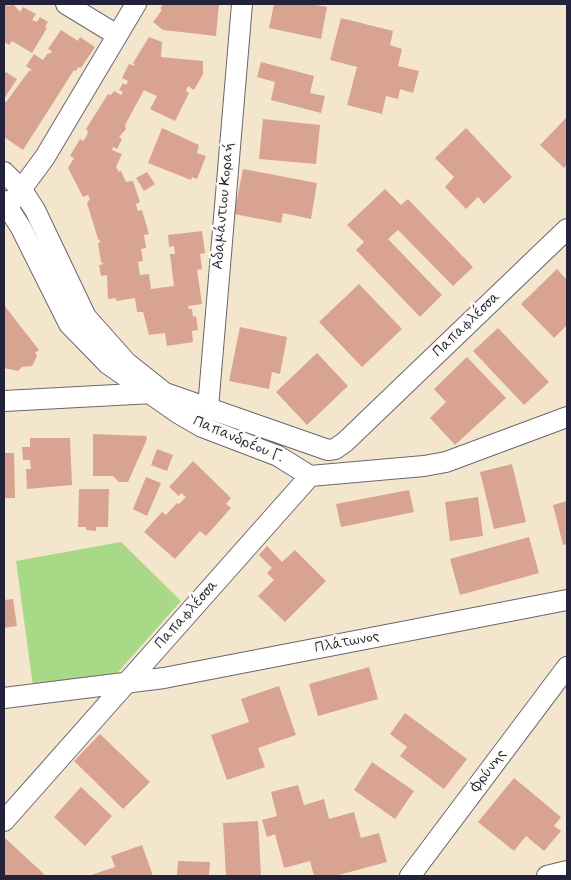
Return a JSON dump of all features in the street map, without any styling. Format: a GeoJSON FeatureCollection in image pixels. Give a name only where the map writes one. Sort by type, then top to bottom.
{"type":"FeatureCollection","features":[{"type":"Feature","properties":{"kind":"street"},"geometry":{"type":"LineString","coordinates":[[66,4],[117,35]]}},
{"type":"Feature","properties":{"kind":"street"},"geometry":{"type":"LineString","coordinates":[[6,203],[22,190],[45,157],[136,4]]}},
{"type":"Feature","properties":{"kind":"street","name":"Αδαμάντιου Κοραή"},"geometry":{"type":"LineString","coordinates":[[208,408],[242,4]]}},
{"type":"Feature","properties":{"kind":"street","name":"Παπανδρέου Γ."},"geometry":{"type":"LineString","coordinates":[[4,172],[22,190],[47,233],[86,317],[157,393],[208,408],[297,439]]}},
{"type":"Feature","properties":{"kind":"street","name":"Παπανδρέου Γ."},"geometry":{"type":"LineString","coordinates":[[6,203],[69,324],[108,364],[157,393],[202,426],[278,456],[310,476]]}},
{"type":"Feature","properties":{"kind":"street","name":"Παπαφλέσσα"},"geometry":{"type":"LineString","coordinates":[[297,439],[328,450],[335,449],[345,442],[567,229]]}},
{"type":"Feature","properties":{"kind":"street"},"geometry":{"type":"LineString","coordinates":[[4,401],[157,393]]}},
{"type":"Feature","properties":{"kind":"street"},"geometry":{"type":"LineString","coordinates":[[297,439],[310,476],[424,466],[446,462],[567,417]]}},
{"type":"Feature","properties":{"kind":"street"},"geometry":{"type":"LineString","coordinates":[[345,442],[350,462],[364,470]]}},
{"type":"Feature","properties":{"kind":"street","name":"Παπαφλέσσα"},"geometry":{"type":"LineString","coordinates":[[4,821],[310,476]]}},
{"type":"Feature","properties":{"kind":"street","name":"Πλάτωνος"},"geometry":{"type":"LineString","coordinates":[[4,698],[164,678],[567,600]]}},
{"type":"Feature","properties":{"kind":"street","name":"Φρύνης"},"geometry":{"type":"LineString","coordinates":[[410,876],[567,667]]}},
{"type":"Feature","properties":{"kind":"street"},"geometry":{"type":"LineString","coordinates":[[547,876],[567,871]]}},
{"type":"Feature","properties":{"kind":"green space"},"geometry":{"type":"Polygon","coordinates":[[[121,542],[181,601],[110,681],[33,686],[16,561],[121,542]]]}},
{"type":"Feature","properties":{"kind":"building"},"geometry":{"type":"Polygon","coordinates":[[[4,4],[9,6],[13,4],[20,12],[23,7],[36,14],[32,20],[37,22],[40,17],[48,22],[45,27],[47,28],[32,53],[12,41],[9,45],[4,42],[4,4]]]}},
{"type":"Feature","properties":{"kind":"building"},"geometry":{"type":"Polygon","coordinates":[[[164,4],[219,4],[216,36],[163,30],[153,22],[164,4]]]}},
{"type":"Feature","properties":{"kind":"building"},"geometry":{"type":"Polygon","coordinates":[[[274,4],[311,4],[327,7],[321,39],[269,28],[274,4]]]}},
{"type":"Feature","properties":{"kind":"building"},"geometry":{"type":"Polygon","coordinates":[[[341,18],[393,31],[390,45],[402,49],[398,66],[419,71],[413,93],[400,89],[398,99],[386,96],[382,114],[347,105],[357,67],[330,60],[341,18]]]}},
{"type":"Feature","properties":{"kind":"building"},"geometry":{"type":"Polygon","coordinates":[[[61,30],[78,41],[80,37],[95,47],[81,68],[78,67],[76,71],[74,70],[23,150],[4,137],[4,101],[6,102],[29,71],[32,70],[26,66],[34,54],[43,60],[48,53],[50,54],[52,51],[48,49],[61,30]]]}},
{"type":"Feature","properties":{"kind":"building"},"geometry":{"type":"Polygon","coordinates":[[[149,37],[162,42],[161,57],[203,61],[203,74],[194,90],[188,86],[186,91],[189,93],[175,121],[150,109],[157,96],[144,90],[125,125],[126,129],[119,137],[122,139],[117,149],[113,147],[112,150],[122,154],[116,167],[119,172],[121,171],[126,182],[133,181],[140,202],[136,204],[138,211],[142,210],[149,234],[144,235],[146,248],[141,249],[143,261],[138,262],[140,275],[149,274],[151,289],[174,286],[170,254],[175,254],[174,246],[169,247],[168,235],[202,231],[205,253],[200,254],[202,269],[197,270],[202,304],[188,306],[189,309],[192,309],[193,317],[196,316],[198,330],[192,331],[193,342],[167,346],[165,333],[149,335],[143,312],[137,312],[135,298],[116,301],[116,298],[108,299],[107,275],[101,276],[99,265],[104,264],[101,262],[98,243],[101,242],[98,239],[87,203],[90,199],[88,195],[83,197],[68,168],[74,158],[70,156],[80,139],[83,141],[86,137],[88,132],[86,129],[108,94],[111,95],[114,91],[121,95],[123,92],[119,90],[123,83],[126,85],[128,81],[122,78],[129,64],[135,66],[133,63],[149,37]]]}},
{"type":"Feature","properties":{"kind":"building"},"geometry":{"type":"Polygon","coordinates":[[[261,62],[314,76],[310,93],[325,96],[321,113],[271,100],[275,82],[257,77],[261,62]]]}},
{"type":"Feature","properties":{"kind":"building"},"geometry":{"type":"Polygon","coordinates":[[[6,72],[17,79],[4,99],[4,75],[6,72]]]}},
{"type":"Feature","properties":{"kind":"building"},"geometry":{"type":"Polygon","coordinates":[[[567,117],[567,164],[564,168],[540,145],[567,117]]]}},
{"type":"Feature","properties":{"kind":"building"},"geometry":{"type":"Polygon","coordinates":[[[263,119],[320,125],[316,164],[259,159],[263,119]]]}},
{"type":"Feature","properties":{"kind":"building"},"geometry":{"type":"Polygon","coordinates":[[[162,128],[199,145],[197,153],[206,156],[197,179],[192,177],[191,180],[148,163],[162,128]]]}},
{"type":"Feature","properties":{"kind":"building"},"geometry":{"type":"Polygon","coordinates":[[[466,128],[512,177],[484,204],[478,197],[466,209],[445,187],[454,177],[435,158],[466,128]]]}},
{"type":"Feature","properties":{"kind":"building"},"geometry":{"type":"Polygon","coordinates":[[[243,169],[317,183],[311,219],[283,213],[281,223],[234,214],[243,169]]]}},
{"type":"Feature","properties":{"kind":"building"},"geometry":{"type":"Polygon","coordinates":[[[147,172],[155,184],[144,191],[136,178],[147,172]]]}},
{"type":"Feature","properties":{"kind":"building"},"geometry":{"type":"Polygon","coordinates":[[[385,189],[401,205],[408,199],[473,267],[453,286],[398,230],[388,239],[442,295],[420,317],[356,250],[364,242],[347,225],[385,189]]]}},
{"type":"Feature","properties":{"kind":"building"},"geometry":{"type":"Polygon","coordinates":[[[557,269],[567,280],[567,325],[554,338],[521,304],[557,269]]]}},
{"type":"Feature","properties":{"kind":"building"},"geometry":{"type":"Polygon","coordinates":[[[359,284],[402,329],[362,367],[319,322],[359,284]]]}},
{"type":"Feature","properties":{"kind":"building"},"geometry":{"type":"Polygon","coordinates":[[[4,305],[39,350],[35,353],[37,356],[32,366],[22,367],[18,371],[4,368],[4,305]]]}},
{"type":"Feature","properties":{"kind":"building"},"geometry":{"type":"Polygon","coordinates":[[[240,327],[287,337],[280,374],[272,372],[269,389],[229,381],[240,327]]]}},
{"type":"Feature","properties":{"kind":"building"},"geometry":{"type":"Polygon","coordinates":[[[498,328],[549,382],[524,405],[473,351],[498,328]]]}},
{"type":"Feature","properties":{"kind":"building"},"geometry":{"type":"Polygon","coordinates":[[[317,353],[348,386],[307,425],[276,392],[317,353]]]}},
{"type":"Feature","properties":{"kind":"building"},"geometry":{"type":"Polygon","coordinates":[[[467,357],[506,398],[455,445],[430,418],[446,402],[434,389],[467,357]]]}},
{"type":"Feature","properties":{"kind":"building"},"geometry":{"type":"Polygon","coordinates":[[[93,434],[146,436],[147,439],[128,482],[119,482],[113,476],[93,476],[93,434]]]}},
{"type":"Feature","properties":{"kind":"building"},"geometry":{"type":"Polygon","coordinates":[[[30,438],[70,438],[72,485],[27,489],[26,469],[31,469],[30,460],[23,460],[22,447],[30,447],[30,438]]]}},
{"type":"Feature","properties":{"kind":"building"},"geometry":{"type":"Polygon","coordinates":[[[157,449],[173,455],[167,471],[151,465],[157,449]]]}},
{"type":"Feature","properties":{"kind":"building"},"geometry":{"type":"Polygon","coordinates":[[[4,453],[14,453],[15,498],[4,498],[4,453]]]}},
{"type":"Feature","properties":{"kind":"building"},"geometry":{"type":"Polygon","coordinates":[[[193,461],[231,498],[226,504],[231,508],[206,536],[200,531],[175,559],[144,532],[162,512],[166,515],[177,503],[179,504],[186,497],[181,493],[179,496],[169,487],[193,461]]]}},
{"type":"Feature","properties":{"kind":"building"},"geometry":{"type":"Polygon","coordinates":[[[512,464],[526,522],[494,529],[480,472],[512,464]]]}},
{"type":"Feature","properties":{"kind":"building"},"geometry":{"type":"Polygon","coordinates":[[[146,477],[161,483],[147,516],[133,509],[146,477]]]}},
{"type":"Feature","properties":{"kind":"building"},"geometry":{"type":"Polygon","coordinates":[[[79,489],[109,489],[108,527],[96,527],[96,531],[86,530],[86,527],[78,527],[79,489]]]}},
{"type":"Feature","properties":{"kind":"building"},"geometry":{"type":"Polygon","coordinates":[[[409,490],[414,512],[341,527],[336,504],[409,490]]]}},
{"type":"Feature","properties":{"kind":"building"},"geometry":{"type":"Polygon","coordinates":[[[478,497],[483,536],[450,541],[445,502],[478,497]]]}},
{"type":"Feature","properties":{"kind":"building"},"geometry":{"type":"Polygon","coordinates":[[[567,501],[567,544],[563,545],[553,505],[567,501]]]}},
{"type":"Feature","properties":{"kind":"building"},"geometry":{"type":"Polygon","coordinates":[[[529,537],[539,573],[460,595],[450,559],[529,537]]]}},
{"type":"Feature","properties":{"kind":"building"},"geometry":{"type":"Polygon","coordinates":[[[267,546],[282,562],[295,550],[326,581],[285,622],[258,596],[274,580],[267,573],[272,568],[259,555],[267,546]]]}},
{"type":"Feature","properties":{"kind":"building"},"geometry":{"type":"Polygon","coordinates":[[[13,599],[17,626],[4,628],[4,600],[13,599]]]}},
{"type":"Feature","properties":{"kind":"building"},"geometry":{"type":"Polygon","coordinates":[[[369,667],[378,699],[318,716],[309,684],[369,667]]]}},
{"type":"Feature","properties":{"kind":"building"},"geometry":{"type":"Polygon","coordinates":[[[279,686],[296,735],[258,748],[265,767],[227,780],[211,735],[249,722],[241,699],[279,686]]]}},
{"type":"Feature","properties":{"kind":"building"},"geometry":{"type":"Polygon","coordinates":[[[405,713],[467,759],[444,789],[400,756],[407,747],[390,734],[405,713]]]}},
{"type":"Feature","properties":{"kind":"building"},"geometry":{"type":"Polygon","coordinates":[[[100,734],[150,782],[123,809],[74,761],[100,734]]]}},
{"type":"Feature","properties":{"kind":"building"},"geometry":{"type":"Polygon","coordinates":[[[372,762],[414,791],[395,819],[354,790],[372,762]]]}},
{"type":"Feature","properties":{"kind":"building"},"geometry":{"type":"Polygon","coordinates":[[[514,778],[561,817],[554,826],[561,831],[544,851],[526,836],[514,851],[478,822],[514,778]]]}},
{"type":"Feature","properties":{"kind":"building"},"geometry":{"type":"Polygon","coordinates":[[[298,785],[304,805],[324,799],[329,819],[354,812],[361,838],[379,833],[387,862],[335,876],[314,876],[310,861],[284,868],[275,834],[267,837],[262,820],[277,816],[271,792],[298,785]]]}},
{"type":"Feature","properties":{"kind":"building"},"geometry":{"type":"Polygon","coordinates":[[[81,787],[112,816],[85,846],[54,817],[81,787]]]}},
{"type":"Feature","properties":{"kind":"building"},"geometry":{"type":"Polygon","coordinates":[[[258,821],[261,876],[226,876],[223,823],[258,821]]]}},
{"type":"Feature","properties":{"kind":"building"},"geometry":{"type":"Polygon","coordinates":[[[5,838],[44,874],[42,876],[4,876],[5,838]]]}},
{"type":"Feature","properties":{"kind":"building"},"geometry":{"type":"Polygon","coordinates":[[[142,845],[153,876],[88,876],[115,867],[111,856],[142,845]]]}},
{"type":"Feature","properties":{"kind":"building"},"geometry":{"type":"Polygon","coordinates":[[[178,861],[210,862],[209,876],[177,876],[178,861]]]}}]}
